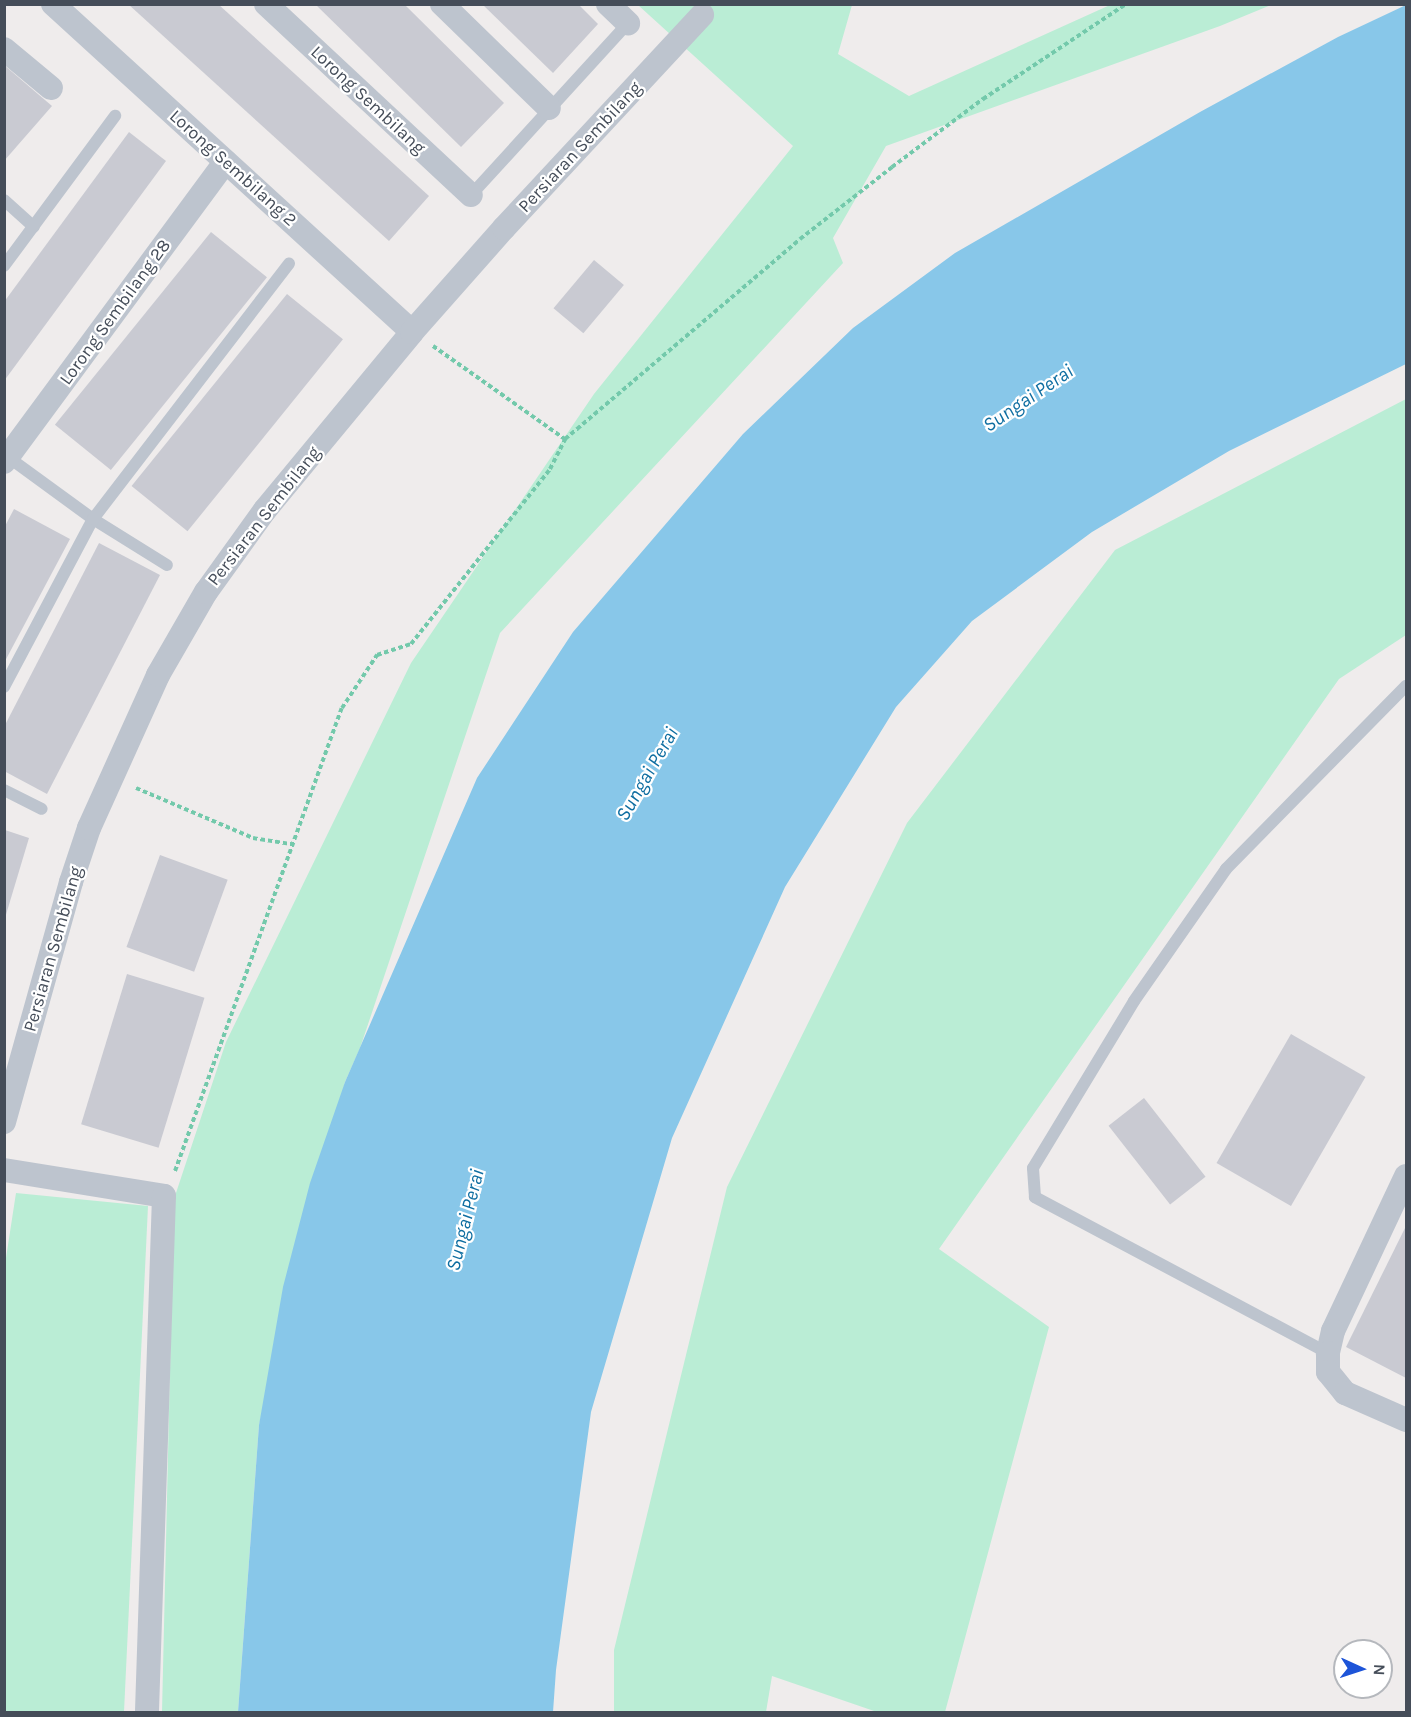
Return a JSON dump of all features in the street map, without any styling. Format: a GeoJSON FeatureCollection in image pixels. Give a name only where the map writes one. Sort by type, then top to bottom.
{"type":"FeatureCollection","features":[{"type":"Feature","properties":{"kind":"street","name":"Lorong Sembilang 2"},"geometry":{"type":"LineString","coordinates":[[53,4],[412,332]]}},
{"type":"Feature","properties":{"kind":"street","name":"Lorong Sembilang"},"geometry":{"type":"LineString","coordinates":[[266,4],[471,195]]}},
{"type":"Feature","properties":{"kind":"street"},"geometry":{"type":"LineString","coordinates":[[442,4],[549,108]]}},
{"type":"Feature","properties":{"kind":"street"},"geometry":{"type":"LineString","coordinates":[[608,4],[628,23]]}},
{"type":"Feature","properties":{"kind":"street","name":"Persiaran Sembilang"},"geometry":{"type":"LineString","coordinates":[[4,1122],[71,882],[89,828],[110,777],[158,675],[206,592],[266,510],[412,332],[504,228],[702,15]]}},
{"type":"Feature","properties":{"kind":"street"},"geometry":{"type":"LineString","coordinates":[[4,49],[51,88]]}},
{"type":"Feature","properties":{"kind":"street","name":"Lorong Sembilang 28"},"geometry":{"type":"LineString","coordinates":[[6,460],[225,162]]}},
{"type":"Feature","properties":{"kind":"street"},"geometry":{"type":"LineString","coordinates":[[4,1170],[164,1196],[147,1713]]}},
{"type":"Feature","properties":{"kind":"street"},"geometry":{"type":"LineString","coordinates":[[1407,1176],[1333,1331],[1328,1353],[1328,1372],[1345,1393],[1407,1420]]}},
{"type":"Feature","properties":{"kind":"lane"},"geometry":{"type":"LineString","coordinates":[[471,195],[628,23]]}},
{"type":"Feature","properties":{"kind":"lane"},"geometry":{"type":"LineString","coordinates":[[4,266],[115,116]]}},
{"type":"Feature","properties":{"kind":"lane"},"geometry":{"type":"LineString","coordinates":[[4,200],[34,227]]}},
{"type":"Feature","properties":{"kind":"lane"},"geometry":{"type":"LineString","coordinates":[[4,687],[93,519],[289,264]]}},
{"type":"Feature","properties":{"kind":"lane"},"geometry":{"type":"LineString","coordinates":[[6,460],[93,519],[167,565]]}},
{"type":"Feature","properties":{"kind":"lane"},"geometry":{"type":"LineString","coordinates":[[1328,1353],[1035,1197],[1033,1168],[1134,1001],[1226,869],[1407,686]]}},
{"type":"Feature","properties":{"kind":"lane"},"geometry":{"type":"LineString","coordinates":[[4,790],[42,809]]}},
{"type":"Feature","properties":{"kind":"path"},"geometry":{"type":"LineString","coordinates":[[164,1196],[187,1139],[342,708],[377,655],[411,644],[550,469],[565,439],[801,239],[892,167],[983,99],[1126,4]]}},
{"type":"Feature","properties":{"kind":"path"},"geometry":{"type":"LineString","coordinates":[[412,332],[565,439]]}},
{"type":"Feature","properties":{"kind":"path"},"geometry":{"type":"LineString","coordinates":[[110,777],[253,838],[292,844]]}},
{"type":"Feature","properties":{"kind":"green space"},"geometry":{"type":"Polygon","coordinates":[[[638,5],[852,5],[838,54],[909,96],[1110,5],[1271,5],[1220,26],[886,146],[833,238],[843,263],[500,633],[360,1048],[345,1082],[259,1425],[238,1712],[162,1712],[174,1199],[226,1042],[411,663],[594,394],[793,146],[638,5]]]}},
{"type":"Feature","properties":{"kind":"green space"},"geometry":{"type":"Polygon","coordinates":[[[1406,399],[1406,635],[1339,679],[939,1249],[1049,1327],[945,1712],[877,1712],[772,1676],[766,1712],[614,1712],[614,1650],[727,1187],[907,823],[1115,550],[1406,399]]]}},
{"type":"Feature","properties":{"kind":"green space"},"geometry":{"type":"Polygon","coordinates":[[[16,1193],[148,1206],[124,1712],[5,1712],[4,1271],[16,1193]]]}},
{"type":"Feature","properties":{"kind":"water","name":"Sungai Perai"},"geometry":{"type":"Polygon","coordinates":[[[1406,5],[1406,364],[1229,451],[1092,532],[972,621],[896,707],[785,887],[672,1138],[591,1412],[556,1670],[553,1712],[238,1712],[259,1425],[283,1287],[310,1183],[345,1082],[477,778],[573,632],[743,434],[853,328],[955,253],[1200,112],[1338,37],[1406,5]]]}},
{"type":"Feature","properties":{"kind":"building"},"geometry":{"type":"Polygon","coordinates":[[[128,4],[218,4],[429,196],[389,241],[128,4]]]}},
{"type":"Feature","properties":{"kind":"building"},"geometry":{"type":"Polygon","coordinates":[[[315,4],[404,4],[504,103],[461,147],[315,4]]]}},
{"type":"Feature","properties":{"kind":"building"},"geometry":{"type":"Polygon","coordinates":[[[482,4],[578,4],[598,24],[553,73],[482,4]]]}},
{"type":"Feature","properties":{"kind":"building"},"geometry":{"type":"Polygon","coordinates":[[[4,65],[52,106],[4,161],[4,65]]]}},
{"type":"Feature","properties":{"kind":"building"},"geometry":{"type":"Polygon","coordinates":[[[129,132],[166,161],[4,381],[4,302],[129,132]]]}},
{"type":"Feature","properties":{"kind":"building"},"geometry":{"type":"Polygon","coordinates":[[[211,232],[267,277],[111,470],[55,425],[211,232]]]}},
{"type":"Feature","properties":{"kind":"building"},"geometry":{"type":"Polygon","coordinates":[[[594,260],[624,285],[583,333],[554,308],[594,260]]]}},
{"type":"Feature","properties":{"kind":"building"},"geometry":{"type":"Polygon","coordinates":[[[287,294],[343,339],[188,531],[132,486],[287,294]]]}},
{"type":"Feature","properties":{"kind":"building"},"geometry":{"type":"Polygon","coordinates":[[[14,509],[70,539],[4,663],[4,528],[14,509]]]}},
{"type":"Feature","properties":{"kind":"building"},"geometry":{"type":"Polygon","coordinates":[[[99,543],[160,575],[47,794],[4,771],[4,727],[99,543]]]}},
{"type":"Feature","properties":{"kind":"building"},"geometry":{"type":"Polygon","coordinates":[[[5,830],[29,838],[5,918],[5,830]]]}},
{"type":"Feature","properties":{"kind":"building"},"geometry":{"type":"Polygon","coordinates":[[[160,855],[228,880],[194,972],[126,947],[160,855]]]}},
{"type":"Feature","properties":{"kind":"building"},"geometry":{"type":"Polygon","coordinates":[[[127,974],[204,998],[159,1148],[81,1124],[127,974]]]}},
{"type":"Feature","properties":{"kind":"building"},"geometry":{"type":"Polygon","coordinates":[[[1291,1034],[1365,1077],[1291,1206],[1216,1163],[1291,1034]]]}},
{"type":"Feature","properties":{"kind":"building"},"geometry":{"type":"Polygon","coordinates":[[[1144,1098],[1206,1177],[1170,1205],[1109,1126],[1144,1098]]]}},
{"type":"Feature","properties":{"kind":"building"},"geometry":{"type":"Polygon","coordinates":[[[1406,1226],[1406,1378],[1346,1347],[1406,1226]]]}}]}
